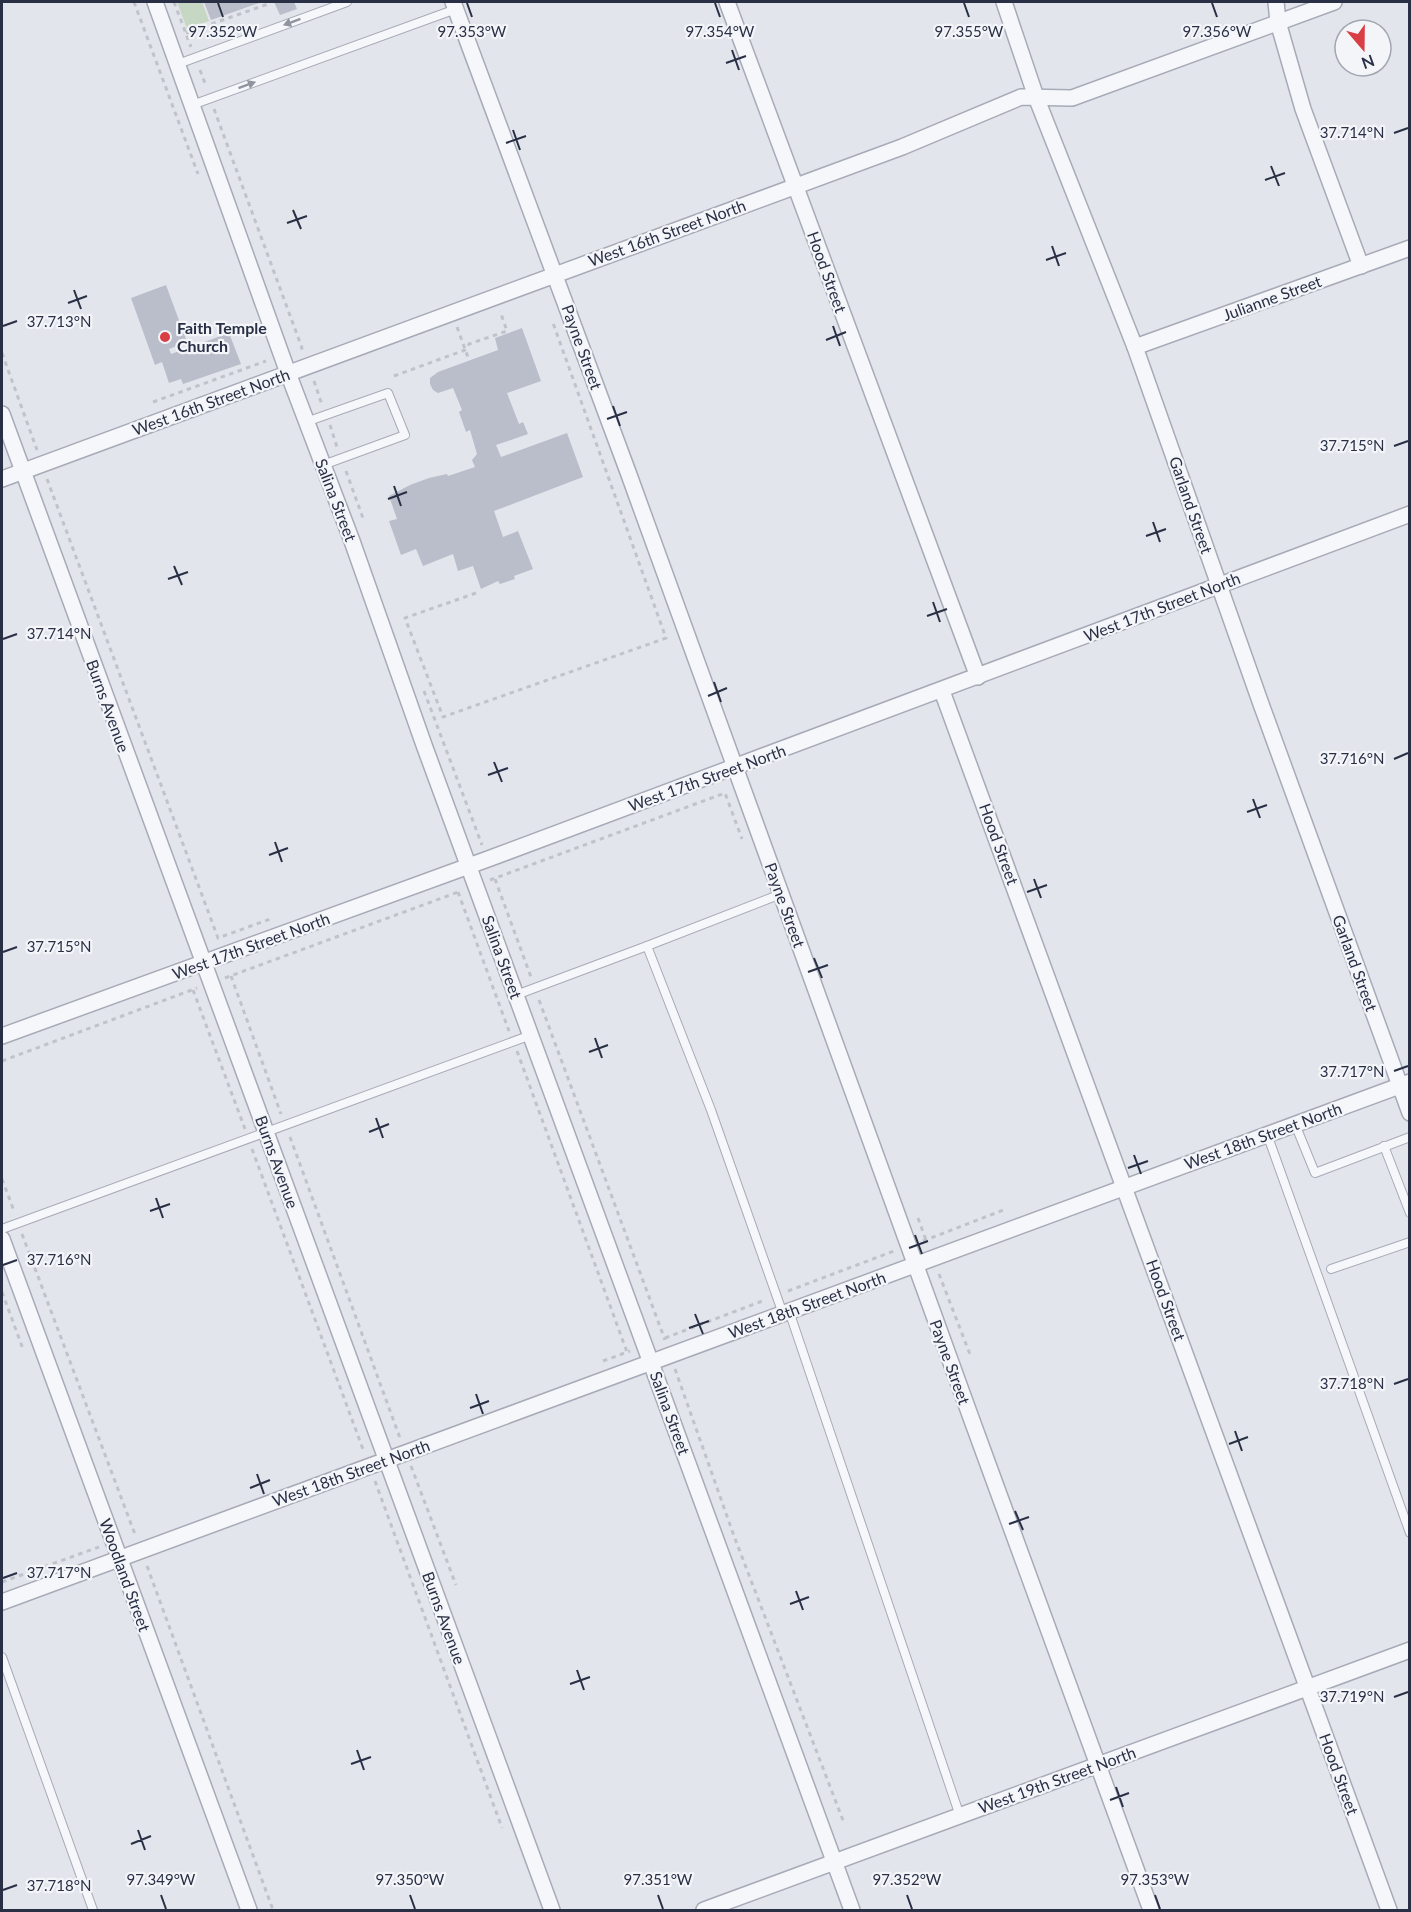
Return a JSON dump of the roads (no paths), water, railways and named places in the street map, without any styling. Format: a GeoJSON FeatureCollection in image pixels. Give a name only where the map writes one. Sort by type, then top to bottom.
{"type":"FeatureCollection","features":[{"type":"Feature","properties":{"kind":"street","name":"Salina Street"},"geometry":{"type":"LineString","coordinates":[[154,2],[281,356],[323,465],[852,1911]]}},
{"type":"Feature","properties":{"kind":"street","name":"Hood Street"},"geometry":{"type":"LineString","coordinates":[[727,2],[978,677]]}},
{"type":"Feature","properties":{"kind":"street","name":"Garland Street"},"geometry":{"type":"LineString","coordinates":[[1004,2],[1036,97],[1135,347],[1219,586],[1405,1083],[1410,1113]]}},
{"type":"Feature","properties":{"kind":"street"},"geometry":{"type":"LineString","coordinates":[[1276,2],[1278,22],[1303,110],[1361,266]]}},
{"type":"Feature","properties":{"kind":"street","name":"West 16th Street North"},"geometry":{"type":"LineString","coordinates":[[2,479],[902,147],[1021,98],[1072,98],[1334,2]]}},
{"type":"Feature","properties":{"kind":"street","name":"Payne Street"},"geometry":{"type":"LineString","coordinates":[[455,5],[1151,1911]]}},
{"type":"Feature","properties":{"kind":"street","name":"Julianne Street"},"geometry":{"type":"LineString","coordinates":[[1135,347],[1410,248]]}},
{"type":"Feature","properties":{"kind":"street","name":"Burns Avenue"},"geometry":{"type":"LineString","coordinates":[[2,414],[552,1911]]}},
{"type":"Feature","properties":{"kind":"street","name":"West 17th Street North"},"geometry":{"type":"LineString","coordinates":[[2,1036],[735,768],[1410,514]]}},
{"type":"Feature","properties":{"kind":"street","name":"Hood Street"},"geometry":{"type":"LineString","coordinates":[[942,691],[1389,1911]]}},
{"type":"Feature","properties":{"kind":"street","name":"West 18th Street North"},"geometry":{"type":"LineString","coordinates":[[2,1602],[1405,1083]]}},
{"type":"Feature","properties":{"kind":"street","name":"Woodland Street"},"geometry":{"type":"LineString","coordinates":[[2,1239],[249,1911]]}},
{"type":"Feature","properties":{"kind":"street","name":"West 19th Street North"},"geometry":{"type":"LineString","coordinates":[[704,1911],[1410,1650]]}},
{"type":"Feature","properties":{"kind":"lane"},"geometry":{"type":"LineString","coordinates":[[178,64],[347,2]]}},
{"type":"Feature","properties":{"kind":"lane"},"geometry":{"type":"LineString","coordinates":[[192,105],[455,5]]}},
{"type":"Feature","properties":{"kind":"lane"},"geometry":{"type":"LineString","coordinates":[[306,422],[388,393],[405,435],[323,465]]}},
{"type":"Feature","properties":{"kind":"lane"},"geometry":{"type":"LineString","coordinates":[[516,995],[781,894]]}},
{"type":"Feature","properties":{"kind":"lane"},"geometry":{"type":"LineString","coordinates":[[648,946],[711,1110],[777,1296],[786,1312],[960,1816]]}},
{"type":"Feature","properties":{"kind":"lane"},"geometry":{"type":"LineString","coordinates":[[2,1229],[531,1035]]}},
{"type":"Feature","properties":{"kind":"lane"},"geometry":{"type":"LineString","coordinates":[[1295,1124],[1315,1173],[1410,1137]]}},
{"type":"Feature","properties":{"kind":"lane"},"geometry":{"type":"LineString","coordinates":[[1267,1134],[1410,1533]]}},
{"type":"Feature","properties":{"kind":"lane"},"geometry":{"type":"LineString","coordinates":[[1384,1146],[1410,1213]]}},
{"type":"Feature","properties":{"kind":"lane"},"geometry":{"type":"LineString","coordinates":[[1331,1269],[1410,1242]]}},
{"type":"Feature","properties":{"kind":"lane"},"geometry":{"type":"LineString","coordinates":[[2,1657],[93,1911]]}},
{"type":"Feature","properties":{"kind":"place","name":"Faith Temple Church"},"geometry":{"type":"Point","coordinates":[165,337]}}]}
